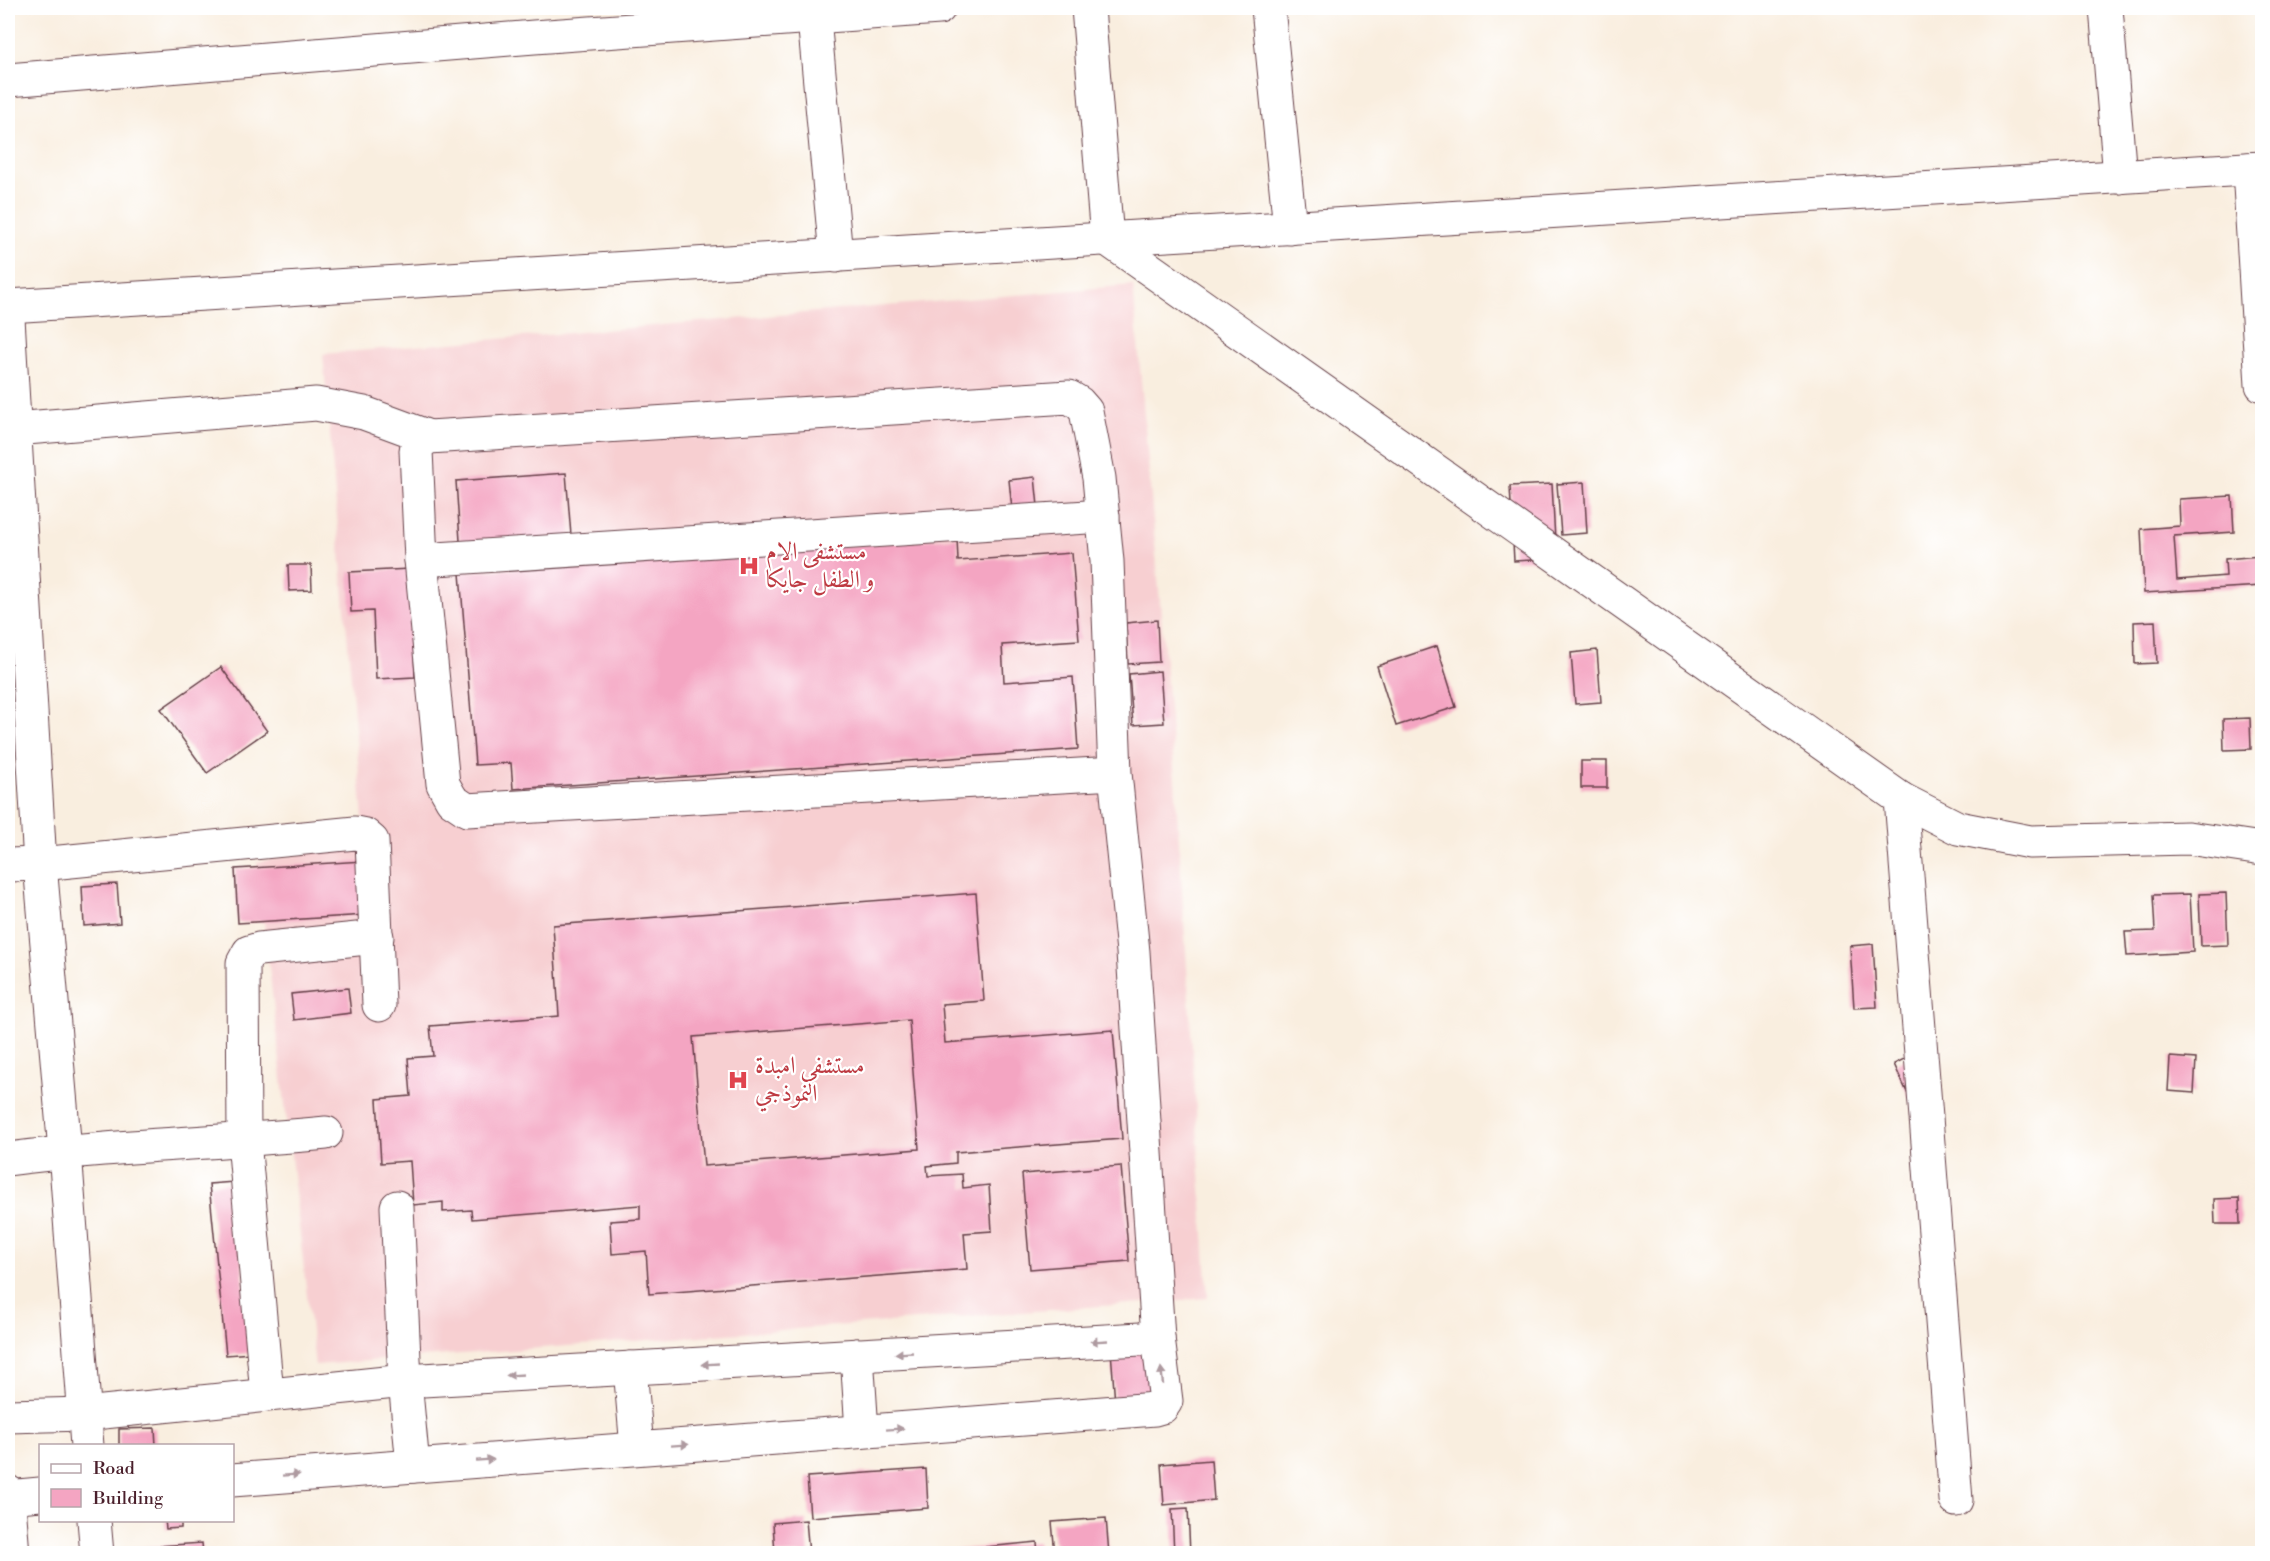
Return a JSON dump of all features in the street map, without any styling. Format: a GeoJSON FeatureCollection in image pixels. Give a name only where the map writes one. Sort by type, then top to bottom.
{"type":"FeatureCollection","features":[{"type":"Feature","properties":{"kind":"main road"},"geometry":{"type":"LineString","coordinates":[[8,80],[813,12],[939,8]]}},
{"type":"Feature","properties":{"kind":"main road"},"geometry":{"type":"LineString","coordinates":[[1088,8],[1107,239]]}},
{"type":"Feature","properties":{"kind":"main road"},"geometry":{"type":"LineString","coordinates":[[1268,8],[1290,228]]}},
{"type":"Feature","properties":{"kind":"main road"},"geometry":{"type":"LineString","coordinates":[[2106,8],[2120,177]]}},
{"type":"Feature","properties":{"kind":"main road"},"geometry":{"type":"LineString","coordinates":[[813,12],[836,256]]}},
{"type":"Feature","properties":{"kind":"main road"},"geometry":{"type":"LineString","coordinates":[[8,306],[2256,168],[2262,385]]}},
{"type":"Feature","properties":{"kind":"main road"},"geometry":{"type":"LineString","coordinates":[[1107,239],[1901,799],[1958,828],[2030,842],[2188,838],[2262,849]]}},
{"type":"Feature","properties":{"kind":"main road"},"geometry":{"type":"LineString","coordinates":[[8,318],[40,864],[65,1151],[87,1444]]}},
{"type":"Feature","properties":{"kind":"main road"},"geometry":{"type":"LineString","coordinates":[[14,429],[316,404],[364,413],[429,437],[1069,397],[1086,411],[1099,478],[1107,561],[1115,773],[1133,952],[1158,1338],[1166,1401],[1162,1407],[234,1479]]}},
{"type":"Feature","properties":{"kind":"main road"},"geometry":{"type":"LineString","coordinates":[[429,437],[421,442],[416,450],[421,560],[443,784],[452,800],[467,810],[1115,773]]}},
{"type":"Feature","properties":{"kind":"main road"},"geometry":{"type":"LineString","coordinates":[[421,560],[1103,516]]}},
{"type":"Feature","properties":{"kind":"main road"},"geometry":{"type":"LineString","coordinates":[[1901,799],[1956,1500]]}},
{"type":"Feature","properties":{"kind":"main road"},"geometry":{"type":"LineString","coordinates":[[8,865],[364,835],[372,841],[379,1005]]}},
{"type":"Feature","properties":{"kind":"main road"},"geometry":{"type":"LineString","coordinates":[[267,1394],[244,1141],[243,963],[249,952],[259,949],[377,937]]}},
{"type":"Feature","properties":{"kind":"main road"},"geometry":{"type":"LineString","coordinates":[[8,1159],[65,1151],[244,1141],[326,1133]]}},
{"type":"Feature","properties":{"kind":"main road"},"geometry":{"type":"LineString","coordinates":[[397,1207],[405,1381],[412,1466]]}},
{"type":"Feature","properties":{"kind":"main road"},"geometry":{"type":"LineString","coordinates":[[8,1416],[84,1414],[405,1381],[1158,1338]]}},
{"type":"Feature","properties":{"kind":"main road"},"geometry":{"type":"LineString","coordinates":[[857,1355],[862,1431]]}},
{"type":"Feature","properties":{"kind":"main road"},"geometry":{"type":"LineString","coordinates":[[630,1368],[637,1448]]}},
{"type":"Feature","properties":{"kind":"main road"},"geometry":{"type":"LineString","coordinates":[[8,1492],[13,1554]]}},
{"type":"Feature","properties":{"kind":"main road"},"geometry":{"type":"LineString","coordinates":[[8,1497],[39,1494]]}},
{"type":"Feature","properties":{"kind":"main road"},"geometry":{"type":"LineString","coordinates":[[94,1522],[96,1554]]}},
{"type":"Feature","properties":{"kind":"shaded area"},"geometry":{"type":"Polygon","coordinates":[[[1133,285],[1175,779],[1208,1298],[315,1365],[257,862],[365,842],[323,354],[1133,285]]]}},
{"type":"Feature","properties":{"kind":"building"},"geometry":{"type":"Polygon","coordinates":[[[566,473],[572,548],[461,556],[456,481],[566,473]]]}},
{"type":"Feature","properties":{"kind":"building"},"geometry":{"type":"Polygon","coordinates":[[[1035,477],[1039,516],[1013,519],[1009,480],[1035,477]]]}},
{"type":"Feature","properties":{"kind":"building"},"geometry":{"type":"Polygon","coordinates":[[[1584,482],[1587,533],[1561,535],[1557,484],[1584,482]]]}},
{"type":"Feature","properties":{"kind":"building"},"geometry":{"type":"Polygon","coordinates":[[[1552,484],[1556,559],[1514,561],[1510,486],[1552,484]]]}},
{"type":"Feature","properties":{"kind":"building"},"geometry":{"type":"Polygon","coordinates":[[[2232,496],[2234,532],[2174,536],[2177,580],[2226,576],[2225,559],[2260,556],[2262,586],[2144,593],[2141,529],[2180,526],[2179,499],[2232,496]]]}},
{"type":"Feature","properties":{"kind":"building"},"geometry":{"type":"Polygon","coordinates":[[[957,538],[958,561],[1072,553],[1079,640],[1002,645],[1004,682],[1073,677],[1078,749],[513,789],[511,763],[475,765],[460,573],[957,538]]]}},
{"type":"Feature","properties":{"kind":"building"},"geometry":{"type":"Polygon","coordinates":[[[288,565],[311,565],[312,590],[289,591],[288,565]]]}},
{"type":"Feature","properties":{"kind":"building"},"geometry":{"type":"Polygon","coordinates":[[[410,569],[415,677],[376,679],[373,611],[351,612],[349,572],[410,569]]]}},
{"type":"Feature","properties":{"kind":"building"},"geometry":{"type":"Polygon","coordinates":[[[1157,620],[1159,662],[1128,664],[1126,623],[1157,620]]]}},
{"type":"Feature","properties":{"kind":"building"},"geometry":{"type":"Polygon","coordinates":[[[2155,621],[2157,663],[2135,664],[2134,622],[2155,621]]]}},
{"type":"Feature","properties":{"kind":"building"},"geometry":{"type":"Polygon","coordinates":[[[1437,646],[1456,707],[1396,726],[1377,666],[1437,646]]]}},
{"type":"Feature","properties":{"kind":"building"},"geometry":{"type":"Polygon","coordinates":[[[1597,650],[1601,702],[1575,704],[1571,653],[1597,650]]]}},
{"type":"Feature","properties":{"kind":"building"},"geometry":{"type":"Polygon","coordinates":[[[221,667],[267,731],[207,773],[161,709],[221,667]]]}},
{"type":"Feature","properties":{"kind":"building"},"geometry":{"type":"Polygon","coordinates":[[[1160,671],[1164,723],[1133,725],[1129,674],[1160,671]]]}},
{"type":"Feature","properties":{"kind":"building"},"geometry":{"type":"Polygon","coordinates":[[[2250,718],[2251,749],[2224,750],[2223,719],[2250,718]]]}},
{"type":"Feature","properties":{"kind":"building"},"geometry":{"type":"Polygon","coordinates":[[[1581,761],[1607,761],[1607,788],[1581,788],[1581,761]]]}},
{"type":"Feature","properties":{"kind":"building"},"geometry":{"type":"Polygon","coordinates":[[[363,861],[366,915],[238,923],[235,869],[363,861]]]}},
{"type":"Feature","properties":{"kind":"building"},"geometry":{"type":"Polygon","coordinates":[[[117,884],[120,923],[84,926],[82,886],[117,884]]]}},
{"type":"Feature","properties":{"kind":"building"},"geometry":{"type":"Polygon","coordinates":[[[976,893],[984,1001],[942,1004],[945,1043],[1113,1030],[1122,1139],[956,1152],[956,1163],[927,1166],[928,1176],[962,1174],[963,1188],[989,1185],[992,1231],[964,1233],[967,1269],[649,1294],[646,1251],[612,1254],[610,1221],[640,1219],[640,1205],[472,1219],[471,1210],[443,1212],[443,1202],[413,1205],[410,1161],[381,1163],[377,1099],[411,1096],[408,1058],[433,1056],[430,1026],[559,1016],[553,925],[976,893]],[[909,1020],[693,1037],[704,1166],[919,1149],[909,1020]]]}},
{"type":"Feature","properties":{"kind":"building"},"geometry":{"type":"Polygon","coordinates":[[[2226,893],[2228,945],[2201,946],[2199,894],[2226,893]]]}},
{"type":"Feature","properties":{"kind":"building"},"geometry":{"type":"Polygon","coordinates":[[[2190,894],[2193,952],[2127,956],[2125,932],[2155,931],[2153,895],[2190,894]]]}},
{"type":"Feature","properties":{"kind":"building"},"geometry":{"type":"Polygon","coordinates":[[[1873,944],[1877,1007],[1854,1008],[1850,946],[1873,944]]]}},
{"type":"Feature","properties":{"kind":"building"},"geometry":{"type":"Polygon","coordinates":[[[348,988],[351,1013],[294,1020],[291,994],[348,988]]]}},
{"type":"Feature","properties":{"kind":"building"},"geometry":{"type":"Polygon","coordinates":[[[1916,1053],[1911,1101],[1894,1064],[1916,1053]]]}},
{"type":"Feature","properties":{"kind":"building"},"geometry":{"type":"Polygon","coordinates":[[[2170,1057],[2196,1059],[2194,1093],[2168,1091],[2170,1057]]]}},
{"type":"Feature","properties":{"kind":"building"},"geometry":{"type":"Polygon","coordinates":[[[1121,1166],[1129,1261],[1030,1269],[1022,1174],[1121,1166]]]}},
{"type":"Feature","properties":{"kind":"building"},"geometry":{"type":"Polygon","coordinates":[[[234,1182],[251,1353],[226,1355],[209,1184],[234,1182]]]}},
{"type":"Feature","properties":{"kind":"building"},"geometry":{"type":"Polygon","coordinates":[[[2239,1198],[2240,1224],[2215,1224],[2214,1199],[2239,1198]]]}},
{"type":"Feature","properties":{"kind":"building"},"geometry":{"type":"Polygon","coordinates":[[[1166,1347],[1169,1399],[1115,1403],[1111,1351],[1166,1347]]]}},
{"type":"Feature","properties":{"kind":"building"},"geometry":{"type":"Polygon","coordinates":[[[155,1428],[156,1444],[119,1444],[119,1429],[155,1428]]]}},
{"type":"Feature","properties":{"kind":"building"},"geometry":{"type":"Polygon","coordinates":[[[1211,1460],[1214,1500],[1164,1505],[1161,1464],[1211,1460]]]}},
{"type":"Feature","properties":{"kind":"building"},"geometry":{"type":"Polygon","coordinates":[[[926,1469],[928,1508],[810,1517],[807,1477],[926,1469]]]}},
{"type":"Feature","properties":{"kind":"building"},"geometry":{"type":"Polygon","coordinates":[[[1188,1508],[1190,1554],[1174,1554],[1172,1509],[1188,1508]]]}},
{"type":"Feature","properties":{"kind":"building"},"geometry":{"type":"Polygon","coordinates":[[[1106,1518],[1109,1554],[1055,1554],[1052,1522],[1106,1518]]]}},
{"type":"Feature","properties":{"kind":"building"},"geometry":{"type":"Polygon","coordinates":[[[806,1520],[809,1554],[775,1554],[773,1523],[806,1520]]]}},
{"type":"Feature","properties":{"kind":"building"},"geometry":{"type":"Polygon","coordinates":[[[165,1522],[181,1522],[181,1528],[166,1529],[165,1522]]]}},
{"type":"Feature","properties":{"kind":"building"},"geometry":{"type":"Polygon","coordinates":[[[1037,1542],[1038,1554],[955,1554],[955,1550],[1037,1542]]]}},
{"type":"Feature","properties":{"kind":"building"},"geometry":{"type":"Polygon","coordinates":[[[202,1543],[203,1554],[129,1554],[129,1548],[202,1543]]]}},
{"type":"Feature","properties":{"kind":"place","name":"مستشفى الام و الطفل جايكا"},"geometry":{"type":"Point","coordinates":[749,566]}},
{"type":"Feature","properties":{"kind":"place","name":"مستشفى امبدة النموذجي"},"geometry":{"type":"Point","coordinates":[738,1080]}}]}
